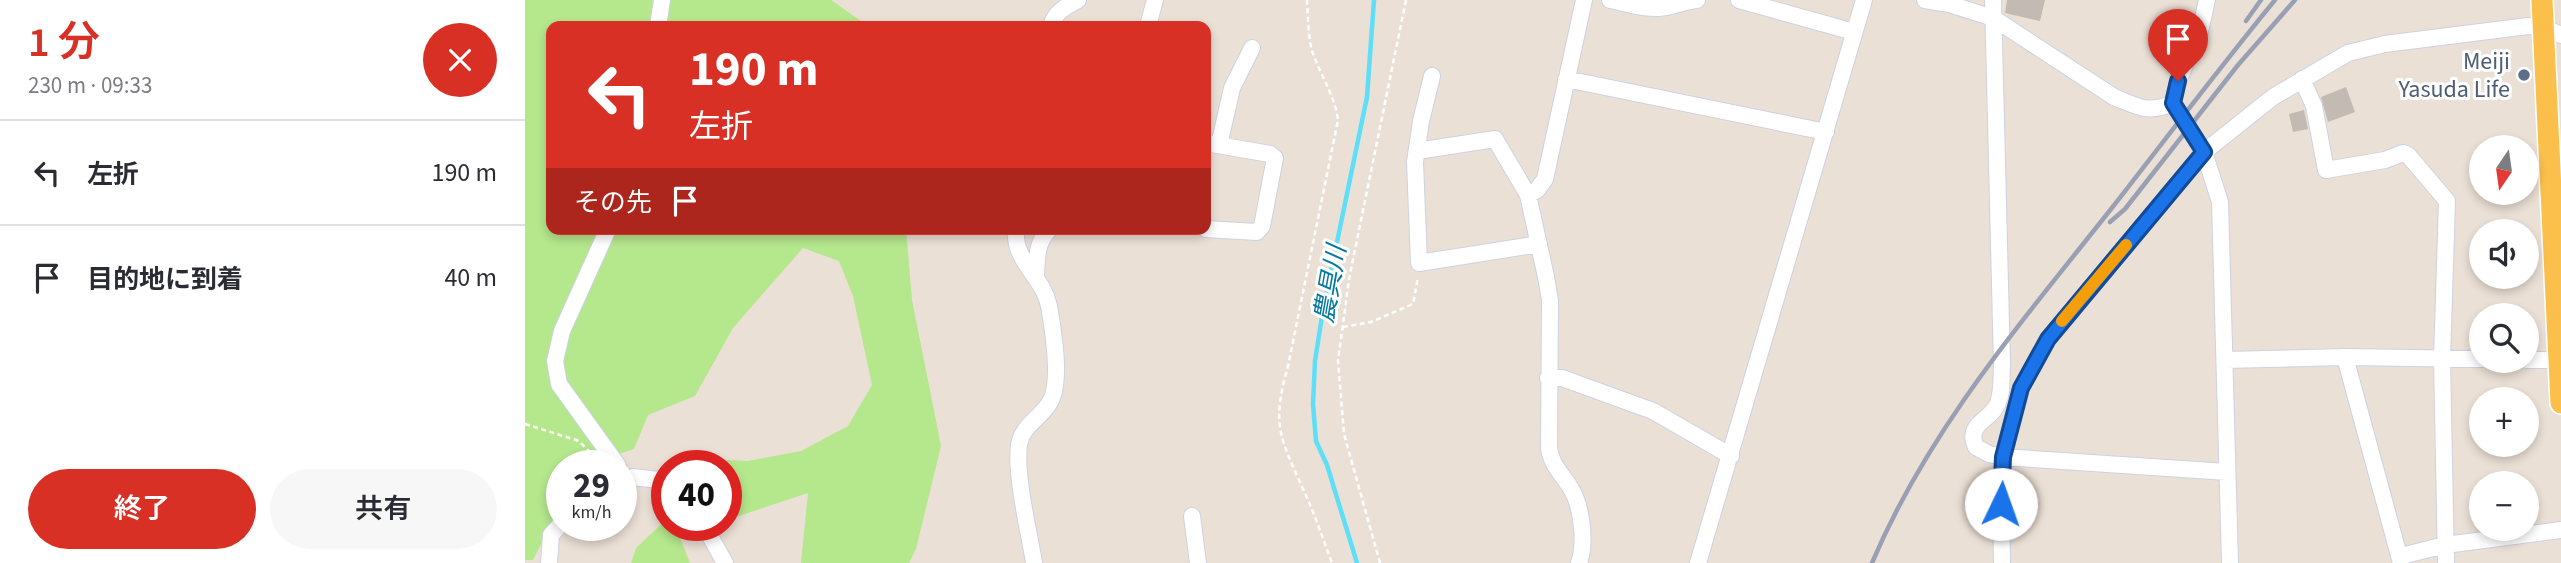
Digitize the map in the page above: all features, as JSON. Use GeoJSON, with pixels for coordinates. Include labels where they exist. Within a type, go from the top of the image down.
{"type":"FeatureCollection","features":[{"type":"Feature","properties":{"kind":"main road"},"geometry":{"type":"LineString","coordinates":[[2542,0],[2552,31],[2561,403]]}},
{"type":"Feature","properties":{"kind":"street"},"geometry":{"type":"LineString","coordinates":[[659,21],[662,0]]}},
{"type":"Feature","properties":{"kind":"street"},"geometry":{"type":"LineString","coordinates":[[1053,21],[1061,9],[1078,0]]}},
{"type":"Feature","properties":{"kind":"street"},"geometry":{"type":"LineString","coordinates":[[1149,21],[1155,0]]}},
{"type":"Feature","properties":{"kind":"street"},"geometry":{"type":"LineString","coordinates":[[1528,195],[1537,190],[1545,179],[1584,0]]}},
{"type":"Feature","properties":{"kind":"street"},"geometry":{"type":"LineString","coordinates":[[1610,0],[1647,8],[1662,8],[1679,1],[1697,0]]}},
{"type":"Feature","properties":{"kind":"street"},"geometry":{"type":"LineString","coordinates":[[1739,0],[1854,32]]}},
{"type":"Feature","properties":{"kind":"street"},"geometry":{"type":"LineString","coordinates":[[1697,563],[1731,456],[1864,0]]}},
{"type":"Feature","properties":{"kind":"street"},"geometry":{"type":"LineString","coordinates":[[1925,0],[1949,4],[1993,18],[2114,97],[2146,110],[2158,110],[2173,103]]}},
{"type":"Feature","properties":{"kind":"street"},"geometry":{"type":"LineString","coordinates":[[1993,0],[2000,397],[1996,409],[1978,424],[1973,432],[1976,447],[2003,457],[2227,472]]}},
{"type":"Feature","properties":{"kind":"street"},"geometry":{"type":"LineString","coordinates":[[2207,0],[2200,31],[2178,81],[2173,103],[2204,152],[2220,202],[2230,563]]}},
{"type":"Feature","properties":{"kind":"street"},"geometry":{"type":"LineString","coordinates":[[2002,563],[2003,457],[2021,388],[2048,339],[2204,152],[2246,116],[2302,79],[2349,53],[2366,47],[2528,26],[2552,31]]}},
{"type":"Feature","properties":{"kind":"street"},"geometry":{"type":"LineString","coordinates":[[1211,229],[1257,232],[1262,226],[1275,158],[1270,154],[1212,144],[1232,88],[1252,48]]}},
{"type":"Feature","properties":{"kind":"street"},"geometry":{"type":"LineString","coordinates":[[1432,76],[1417,151],[1419,263],[1539,244]]}},
{"type":"Feature","properties":{"kind":"street"},"geometry":{"type":"LineString","coordinates":[[1566,79],[1826,132]]}},
{"type":"Feature","properties":{"kind":"street"},"geometry":{"type":"LineString","coordinates":[[2302,79],[2314,106],[2326,170],[2385,160],[2403,153],[2408,155],[2447,201],[2442,359],[2446,563]]}},
{"type":"Feature","properties":{"kind":"street"},"geometry":{"type":"LineString","coordinates":[[1417,151],[1495,139],[1528,195],[1550,300],[1550,457],[1575,498],[1583,560]]}},
{"type":"Feature","properties":{"kind":"street"},"geometry":{"type":"LineString","coordinates":[[605,235],[562,331],[555,361],[559,384],[607,450]]}},
{"type":"Feature","properties":{"kind":"street"},"geometry":{"type":"LineString","coordinates":[[1016,235],[1016,250],[1036,276],[1049,304],[1055,371],[1055,389],[1051,402],[1029,425],[1019,446],[1034,563]]}},
{"type":"Feature","properties":{"kind":"street"},"geometry":{"type":"LineString","coordinates":[[1036,276],[1038,248],[1044,235]]}},
{"type":"Feature","properties":{"kind":"street"},"geometry":{"type":"LineString","coordinates":[[2225,360],[2345,357],[2469,359]]}},
{"type":"Feature","properties":{"kind":"street"},"geometry":{"type":"LineString","coordinates":[[2345,357],[2401,559],[2445,545],[2561,530]]}},
{"type":"Feature","properties":{"kind":"street"},"geometry":{"type":"LineString","coordinates":[[2539,360],[2560,360]]}},
{"type":"Feature","properties":{"kind":"street"},"geometry":{"type":"LineString","coordinates":[[1548,378],[1562,378],[1653,411],[1731,456]]}},
{"type":"Feature","properties":{"kind":"street"},"geometry":{"type":"LineString","coordinates":[[1192,516],[1198,563]]}},
{"type":"Feature","properties":{"kind":"street"},"geometry":{"type":"LineString","coordinates":[[549,563],[551,541]]}},
{"type":"Feature","properties":{"kind":"street"},"geometry":{"type":"LineString","coordinates":[[713,541],[725,563]]}},
{"type":"Feature","properties":{"kind":"path"},"geometry":{"type":"LineString","coordinates":[[1307,0],[1311,47],[1325,86],[1336,106],[1338,120],[1289,366],[1279,399],[1279,426],[1291,465],[1304,490],[1332,563]]}},
{"type":"Feature","properties":{"kind":"path"},"geometry":{"type":"LineString","coordinates":[[1380,563],[1344,434],[1338,361],[1349,279],[1406,0]]}},
{"type":"Feature","properties":{"kind":"path"},"geometry":{"type":"LineString","coordinates":[[1342,327],[1371,322],[1413,304],[1419,263]]}},
{"type":"Feature","properties":{"kind":"path"},"geometry":{"type":"LineString","coordinates":[[525,424],[579,441],[586,450]]}},
{"type":"Feature","properties":{"kind":"green space"},"geometry":{"type":"Polygon","coordinates":[[[525,0],[831,0],[861,21],[546,21],[546,235],[907,235],[912,300],[941,446],[916,549],[909,563],[801,563],[808,493],[742,515],[742,461],[801,451],[848,426],[872,385],[853,296],[839,261],[803,248],[733,328],[695,396],[648,415],[634,449],[546,450],[546,534],[533,560],[525,560],[525,0]]]}},
{"type":"Feature","properties":{"kind":"green space"},"geometry":{"type":"Polygon","coordinates":[[[651,534],[651,541],[681,541],[690,563],[631,563],[636,548],[651,534]]]}},
{"type":"Feature","properties":{"kind":"building"},"geometry":{"type":"Polygon","coordinates":[[[2007,0],[2045,0],[2040,21],[2005,13],[2007,0]]]}},
{"type":"Feature","properties":{"kind":"building"},"geometry":{"type":"Polygon","coordinates":[[[2346,87],[2355,112],[2328,122],[2321,97],[2346,87]]]}},
{"type":"Feature","properties":{"kind":"building"},"geometry":{"type":"Polygon","coordinates":[[[2304,110],[2308,129],[2293,132],[2289,114],[2304,110]]]}},
{"type":"Feature","properties":{"kind":"waterway","name":"農具川"},"geometry":{"type":"LineString","coordinates":[[1357,563],[1327,465],[1316,441],[1313,404],[1315,361],[1323,310],[1367,97],[1374,0]]}},
{"type":"Feature","properties":{"kind":"railway"},"geometry":{"type":"LineString","coordinates":[[2246,21],[2261,0]]}},
{"type":"Feature","properties":{"kind":"railway"},"geometry":{"type":"LineString","coordinates":[[1872,563],[1921,466],[1981,376],[2275,0]]}},
{"type":"Feature","properties":{"kind":"railway"},"geometry":{"type":"LineString","coordinates":[[2110,222],[2125,209],[2238,65],[2295,0]]}},
{"type":"Feature","properties":{"kind":"slow traffic"},"geometry":{"type":"LineString","coordinates":[[2062,321],[2126,245]]}},
{"type":"Feature","properties":{"kind":"place","name":"Meiji Yasuda Life"},"geometry":{"type":"Point","coordinates":[2524,75]}},
{"type":"Feature","properties":{"kind":"route"},"geometry":{"type":"LineString","coordinates":[[2001,504],[2003,457],[2021,388],[2048,339],[2204,152],[2173,103],[2178,81]]}}]}
